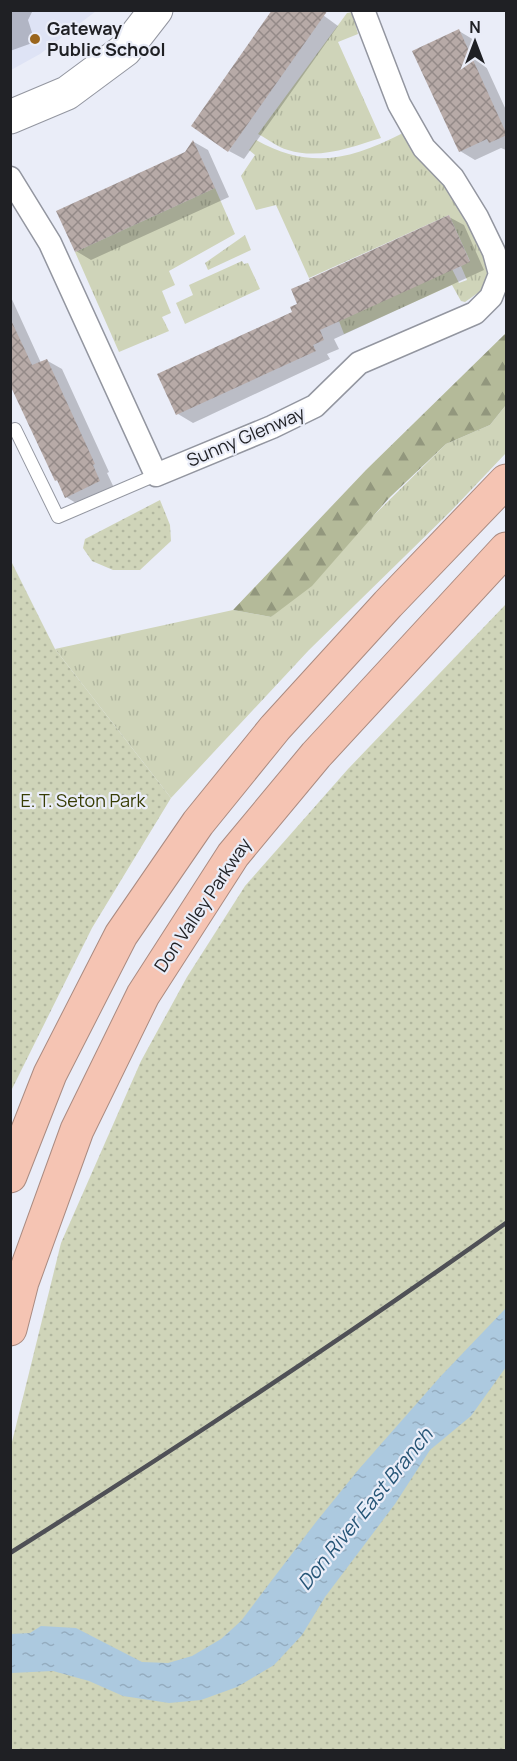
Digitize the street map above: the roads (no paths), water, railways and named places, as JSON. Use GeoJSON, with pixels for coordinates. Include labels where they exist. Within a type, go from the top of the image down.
{"type":"FeatureCollection","features":[{"type":"Feature","properties":{"kind":"highway"},"geometry":{"type":"LineString","coordinates":[[10,1176],[50,1074],[121,935],[198,823],[275,728],[388,604],[507,481]]}},
{"type":"Feature","properties":{"kind":"highway","name":"Don Valley Parkway"},"geometry":{"type":"LineString","coordinates":[[10,1329],[22,1282],[77,1130],[143,995],[233,855],[316,755],[507,549]]}},
{"type":"Feature","properties":{"kind":"street"},"geometry":{"type":"LineString","coordinates":[[10,117],[67,93],[125,50],[156,10]]}},
{"type":"Feature","properties":{"kind":"street","name":"Sunny Glenway"},"geometry":{"type":"LineString","coordinates":[[156,476],[272,427],[315,406],[359,363],[475,313],[491,297],[500,274],[494,252],[477,217],[453,178],[424,148],[399,104],[363,10]]}},
{"type":"Feature","properties":{"kind":"street"},"geometry":{"type":"LineString","coordinates":[[10,178],[50,243],[156,476]]}},
{"type":"Feature","properties":{"kind":"lane"},"geometry":{"type":"LineString","coordinates":[[15,429],[58,517],[156,476]]}},
{"type":"Feature","properties":{"kind":"water","name":"Don River East Branch"},"geometry":{"type":"Polygon","coordinates":[[[506,1308],[506,1367],[471,1416],[430,1450],[395,1504],[325,1597],[302,1635],[274,1665],[237,1687],[201,1700],[169,1703],[123,1696],[89,1681],[53,1671],[11,1673],[11,1634],[30,1633],[41,1626],[76,1628],[142,1662],[168,1663],[192,1656],[221,1639],[241,1621],[359,1469],[440,1377],[506,1308]]]}},
{"type":"Feature","properties":{"kind":"railway"},"geometry":{"type":"LineString","coordinates":[[10,1553],[261,1391],[506,1223]]}},
{"type":"Feature","properties":{"kind":"place","name":"Gateway Public School"},"geometry":{"type":"Point","coordinates":[35,39]}},
{"type":"Feature","properties":{"kind":"park label","name":"E. T. Seton Park"},"geometry":{"type":"Point","coordinates":[83,801]}}]}
